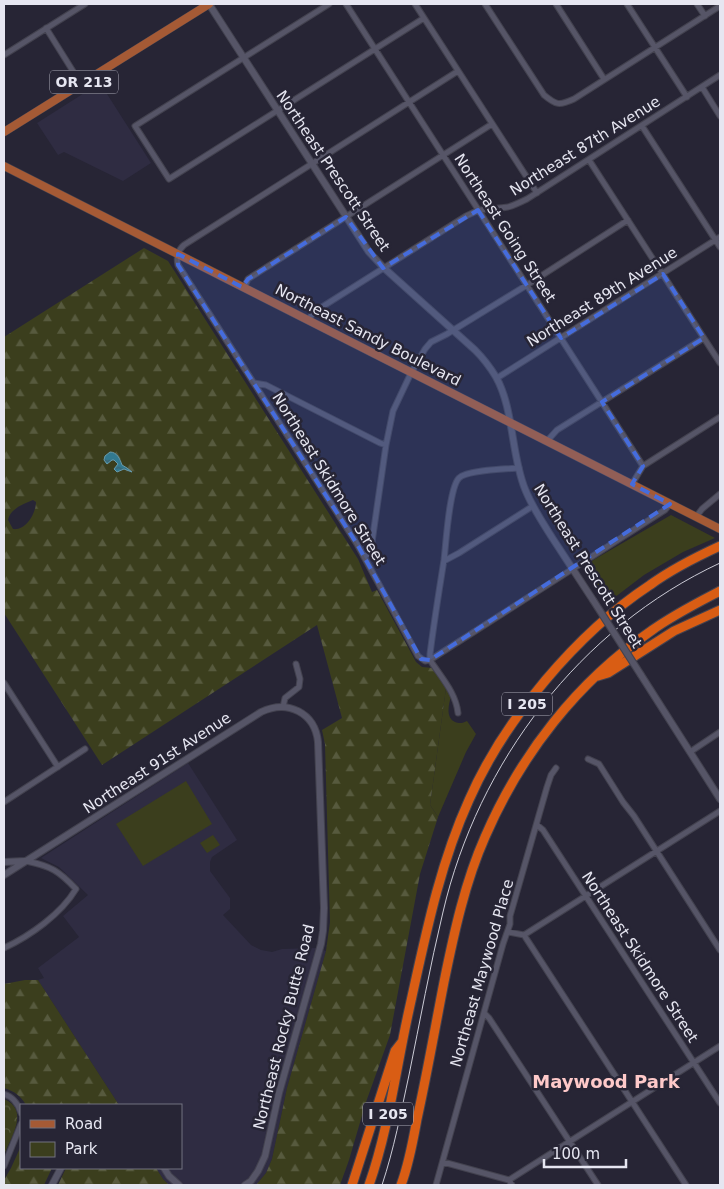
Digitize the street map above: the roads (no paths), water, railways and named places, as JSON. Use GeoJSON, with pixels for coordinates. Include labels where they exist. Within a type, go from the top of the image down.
{"type":"FeatureCollection","features":[{"type":"Feature","properties":{"kind":"highway","name":"I 205"},"geometry":{"type":"LineString","coordinates":[[369,1185],[385,1130],[428,927],[444,867],[469,799],[498,746],[546,680],[600,624],[650,584],[684,563],[720,546]]}},
{"type":"Feature","properties":{"kind":"highway","name":"I 205"},"geometry":{"type":"LineString","coordinates":[[402,1184],[460,910],[484,837],[515,777],[554,722],[580,691],[618,656],[652,630],[720,591]]}},
{"type":"Feature","properties":{"kind":"highway"},"geometry":{"type":"LineString","coordinates":[[595,677],[608,673],[674,631],[720,610]]}},
{"type":"Feature","properties":{"kind":"highway"},"geometry":{"type":"LineString","coordinates":[[352,1185],[394,1051],[403,1042]]}},
{"type":"Feature","properties":{"kind":"main road","name":"OR 213"},"geometry":{"type":"LineString","coordinates":[[4,132],[209,4]]}},
{"type":"Feature","properties":{"kind":"main road","name":"Northeast Sandy Boulevard"},"geometry":{"type":"LineString","coordinates":[[4,166],[719,528]]}},
{"type":"Feature","properties":{"kind":"street"},"geometry":{"type":"LineString","coordinates":[[4,55],[85,4]]}},
{"type":"Feature","properties":{"kind":"street","name":"Northeast Prescott Street"},"geometry":{"type":"LineString","coordinates":[[209,4],[369,252],[384,268],[481,356],[497,378],[505,399],[524,488],[533,506],[720,799]]}},
{"type":"Feature","properties":{"kind":"street"},"geometry":{"type":"LineString","coordinates":[[329,4],[135,126],[169,179],[424,18]]}},
{"type":"Feature","properties":{"kind":"street","name":"Northeast Going Street"},"geometry":{"type":"LineString","coordinates":[[346,4],[643,466]]}},
{"type":"Feature","properties":{"kind":"street"},"geometry":{"type":"LineString","coordinates":[[415,4],[537,193]]}},
{"type":"Feature","properties":{"kind":"street"},"geometry":{"type":"LineString","coordinates":[[485,4],[544,95],[553,103],[564,104],[720,6]]}},
{"type":"Feature","properties":{"kind":"street"},"geometry":{"type":"LineString","coordinates":[[556,4],[604,79]]}},
{"type":"Feature","properties":{"kind":"street"},"geometry":{"type":"LineString","coordinates":[[627,4],[687,97]]}},
{"type":"Feature","properties":{"kind":"street"},"geometry":{"type":"LineString","coordinates":[[697,4],[704,16]]}},
{"type":"Feature","properties":{"kind":"street"},"geometry":{"type":"LineString","coordinates":[[46,28],[81,84]]}},
{"type":"Feature","properties":{"kind":"street"},"geometry":{"type":"LineString","coordinates":[[178,254],[184,245],[458,71]]}},
{"type":"Feature","properties":{"kind":"street","name":"Northeast 87th Avenue"},"geometry":{"type":"LineString","coordinates":[[308,320],[314,312],[466,216],[478,210],[510,206],[537,193],[720,76]]}},
{"type":"Feature","properties":{"kind":"street"},"geometry":{"type":"LineString","coordinates":[[702,87],[720,116]]}},
{"type":"Feature","properties":{"kind":"street"},"geometry":{"type":"LineString","coordinates":[[244,288],[248,279],[492,124]]}},
{"type":"Feature","properties":{"kind":"street"},"geometry":{"type":"LineString","coordinates":[[642,126],[718,239],[720,248]]}},
{"type":"Feature","properties":{"kind":"street"},"geometry":{"type":"LineString","coordinates":[[589,160],[720,363]]}},
{"type":"Feature","properties":{"kind":"street"},"geometry":{"type":"LineString","coordinates":[[364,557],[371,549],[386,445],[394,405],[427,346],[628,220]]}},
{"type":"Feature","properties":{"kind":"street","name":"Northeast 89th Avenue"},"geometry":{"type":"LineString","coordinates":[[497,378],[718,239]]}},
{"type":"Feature","properties":{"kind":"street","name":"Northeast Skidmore Street"},"geometry":{"type":"LineString","coordinates":[[178,254],[178,265],[364,557],[418,656],[425,661],[430,660],[452,693],[458,713]]}},
{"type":"Feature","properties":{"kind":"street"},"geometry":{"type":"LineString","coordinates":[[547,441],[557,430],[704,338]]}},
{"type":"Feature","properties":{"kind":"street"},"geometry":{"type":"LineString","coordinates":[[254,383],[266,385],[386,445]]}},
{"type":"Feature","properties":{"kind":"street"},"geometry":{"type":"LineString","coordinates":[[632,484],[643,466],[720,417]]}},
{"type":"Feature","properties":{"kind":"street"},"geometry":{"type":"LineString","coordinates":[[430,660],[448,521],[455,484],[459,478],[469,473],[519,468]]}},
{"type":"Feature","properties":{"kind":"street"},"geometry":{"type":"LineString","coordinates":[[696,517],[702,509],[720,494]]}},
{"type":"Feature","properties":{"kind":"street"},"geometry":{"type":"LineString","coordinates":[[430,660],[573,570],[665,510],[670,504]]}},
{"type":"Feature","properties":{"kind":"street"},"geometry":{"type":"LineString","coordinates":[[444,561],[533,506]]}},
{"type":"Feature","properties":{"kind":"street"},"geometry":{"type":"LineString","coordinates":[[283,707],[285,698],[297,689],[300,684],[296,664]]}},
{"type":"Feature","properties":{"kind":"street"},"geometry":{"type":"LineString","coordinates":[[4,684],[58,766]]}},
{"type":"Feature","properties":{"kind":"street","name":"Northeast 91st Avenue"},"geometry":{"type":"LineString","coordinates":[[4,875],[257,714],[271,708],[283,707]]}},
{"type":"Feature","properties":{"kind":"street","name":"Northeast Rocky Butte Road"},"geometry":{"type":"LineString","coordinates":[[246,1185],[258,1171],[265,1156],[279,1093],[319,951],[324,924],[317,734],[312,723],[304,715],[296,710],[283,707]]}},
{"type":"Feature","properties":{"kind":"street"},"geometry":{"type":"LineString","coordinates":[[690,752],[720,732]]}},
{"type":"Feature","properties":{"kind":"street"},"geometry":{"type":"LineString","coordinates":[[4,802],[85,749]]}},
{"type":"Feature","properties":{"kind":"street"},"geometry":{"type":"LineString","coordinates":[[588,759],[599,764],[720,950]]}},
{"type":"Feature","properties":{"kind":"street","name":"Northeast Maywood Place"},"geometry":{"type":"LineString","coordinates":[[436,1185],[503,944],[508,932],[510,916],[551,774],[556,768]]}},
{"type":"Feature","properties":{"kind":"street"},"geometry":{"type":"LineString","coordinates":[[508,932],[524,935],[720,811]]}},
{"type":"Feature","properties":{"kind":"street","name":"Northeast Skidmore Street"},"geometry":{"type":"LineString","coordinates":[[537,825],[543,830],[720,1104]]}},
{"type":"Feature","properties":{"kind":"street"},"geometry":{"type":"LineString","coordinates":[[4,862],[26,861],[43,865],[60,873],[76,889],[65,905],[46,921],[23,938],[4,948]]}},
{"type":"Feature","properties":{"kind":"street"},"geometry":{"type":"LineString","coordinates":[[524,935],[686,1185]]}},
{"type":"Feature","properties":{"kind":"street"},"geometry":{"type":"LineString","coordinates":[[484,1012],[490,1018],[598,1185]]}},
{"type":"Feature","properties":{"kind":"street"},"geometry":{"type":"LineString","coordinates":[[443,1162],[510,1183],[570,1142],[720,1046]]}},
{"type":"Feature","properties":{"kind":"street"},"geometry":{"type":"LineString","coordinates":[[4,1094],[14,1099],[20,1111]]}},
{"type":"Feature","properties":{"kind":"street"},"geometry":{"type":"LineString","coordinates":[[4,1166],[20,1126]]}},
{"type":"Feature","properties":{"kind":"street"},"geometry":{"type":"LineString","coordinates":[[52,1185],[60,1169]]}},
{"type":"Feature","properties":{"kind":"street"},"geometry":{"type":"LineString","coordinates":[[165,1169],[179,1185]]}},
{"type":"Feature","properties":{"kind":"water"},"geometry":{"type":"Polygon","coordinates":[[[110,452],[116,455],[122,465],[132,472],[124,469],[117,472],[114,469],[118,464],[114,460],[107,464],[104,460],[105,456],[110,452]]]}},
{"type":"Feature","properties":{"kind":"tram line"},"geometry":{"type":"LineString","coordinates":[[382,1185],[400,1117],[443,912],[459,857],[481,803],[509,753],[542,706],[580,662],[623,624],[669,591],[720,563]]}},
{"type":"Feature","properties":{"kind":"district","name":"Maywood Park"},"geometry":{"type":"Point","coordinates":[606,1081]}}]}
